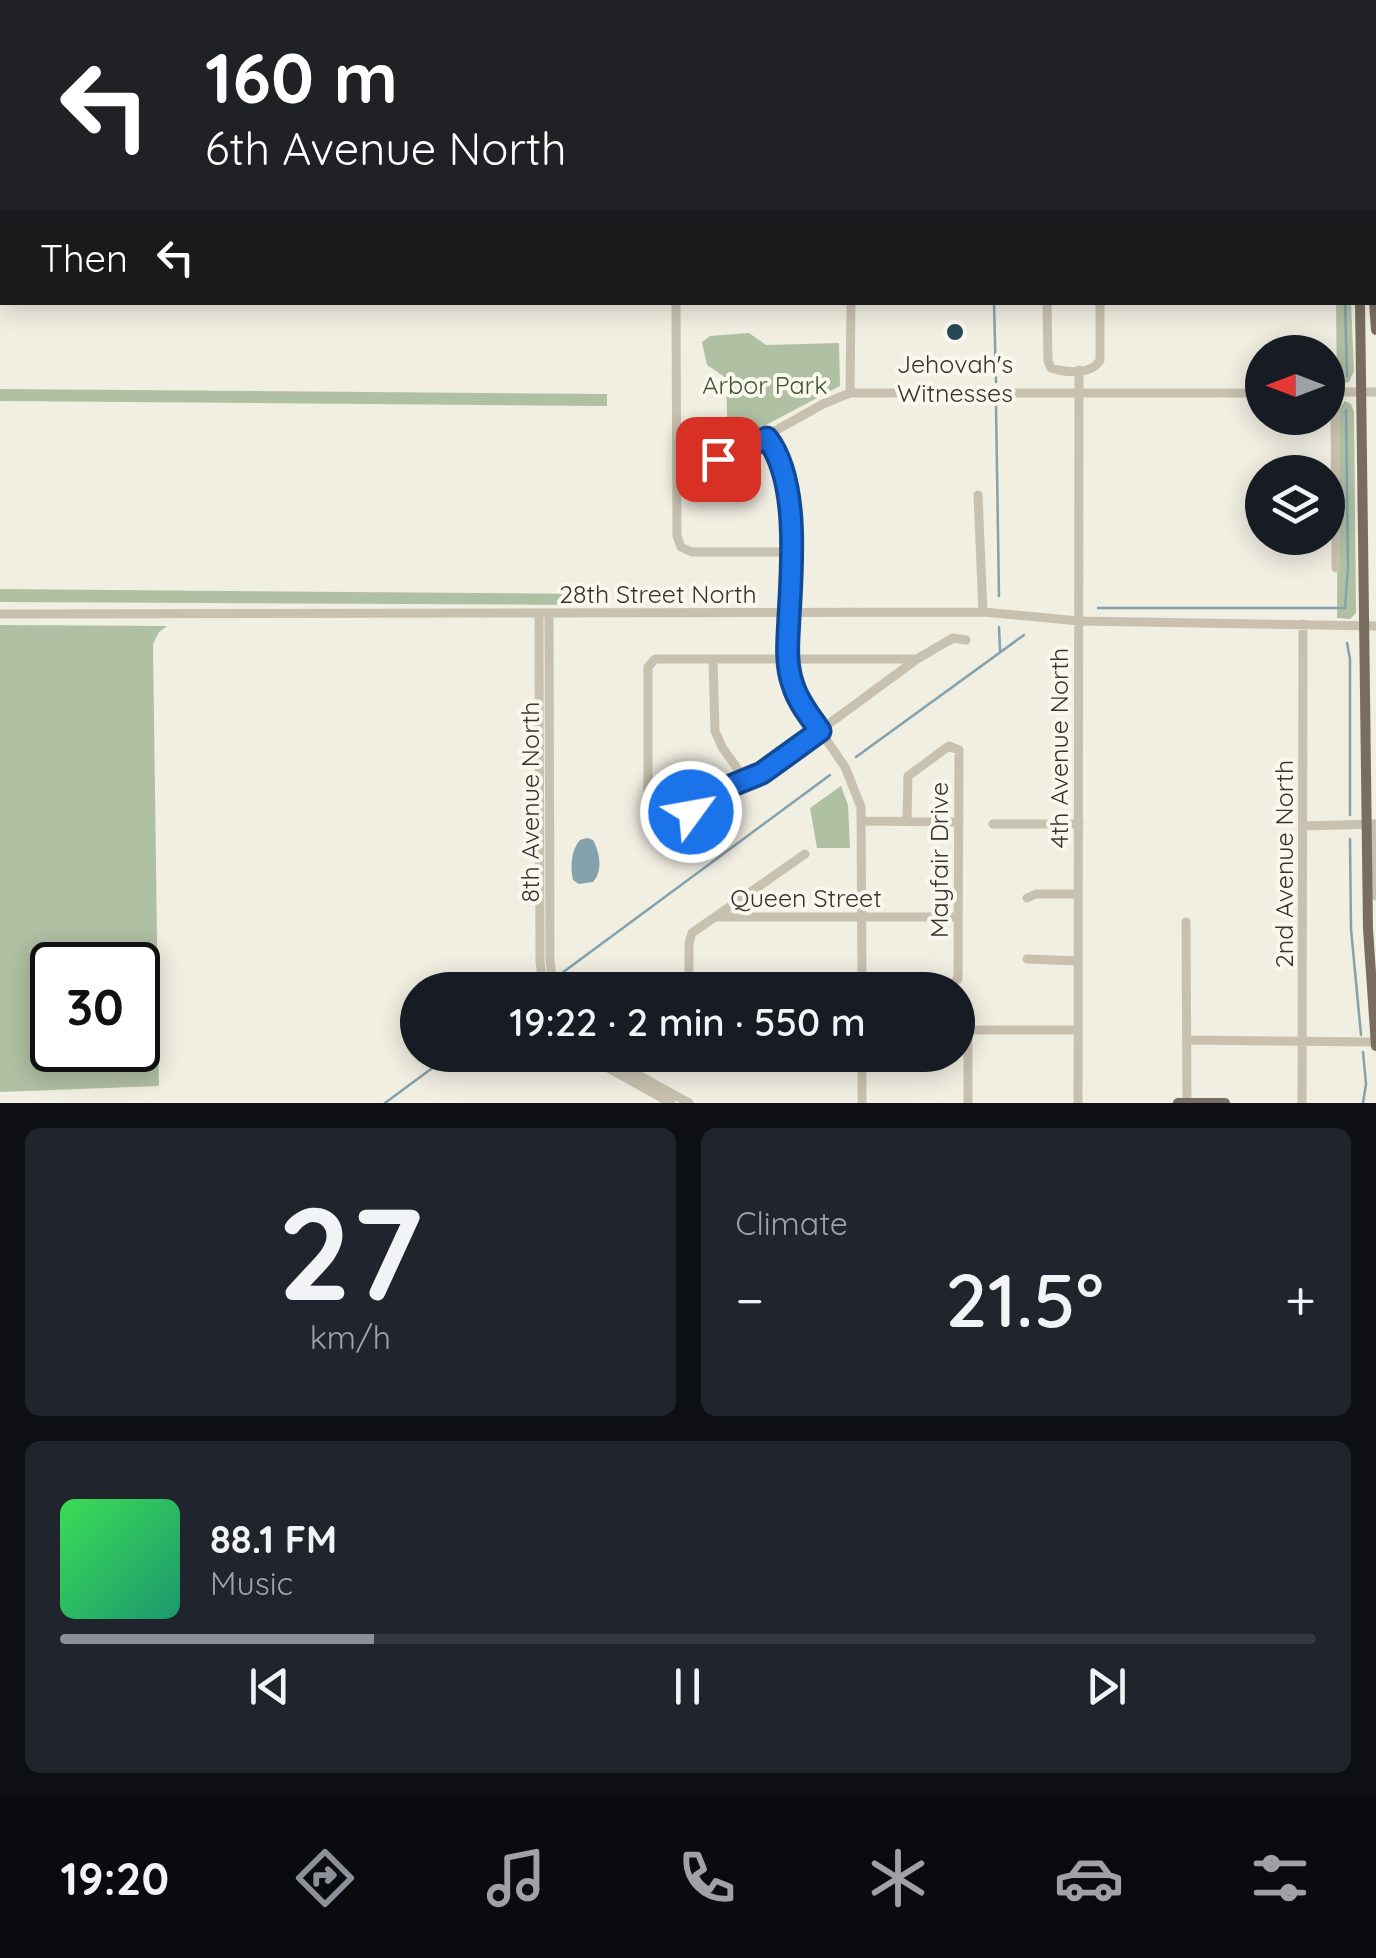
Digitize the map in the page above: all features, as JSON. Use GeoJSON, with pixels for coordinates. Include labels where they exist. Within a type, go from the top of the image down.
{"type":"FeatureCollection","features":[{"type":"Feature","properties":{"kind":"main road"},"geometry":{"type":"LineString","coordinates":[[1360,305],[1370,626],[1368,929],[1376,1044]]}},
{"type":"Feature","properties":{"kind":"main road"},"geometry":{"type":"LineString","coordinates":[[1374,305],[1376,330]]}},
{"type":"Feature","properties":{"kind":"main road"},"geometry":{"type":"LineString","coordinates":[[1178,1103],[1224,1103]]}},
{"type":"Feature","properties":{"kind":"street"},"geometry":{"type":"LineString","coordinates":[[676,305],[677,536],[681,548],[692,552],[789,552]]}},
{"type":"Feature","properties":{"kind":"street"},"geometry":{"type":"LineString","coordinates":[[850,393],[851,305]]}},
{"type":"Feature","properties":{"kind":"street"},"geometry":{"type":"LineString","coordinates":[[1047,305],[1051,368],[1078,370],[1090,370],[1100,360],[1100,305]]}},
{"type":"Feature","properties":{"kind":"street","name":"4th Avenue North"},"geometry":{"type":"LineString","coordinates":[[1078,370],[1078,1103]]}},
{"type":"Feature","properties":{"kind":"street"},"geometry":{"type":"LineString","coordinates":[[677,460],[728,457],[850,393],[1245,392]]}},
{"type":"Feature","properties":{"kind":"street"},"geometry":{"type":"LineString","coordinates":[[1345,392],[1376,392]]}},
{"type":"Feature","properties":{"kind":"street"},"geometry":{"type":"LineString","coordinates":[[1332,435],[1336,568]]}},
{"type":"Feature","properties":{"kind":"street"},"geometry":{"type":"LineString","coordinates":[[767,438],[778,453],[789,488],[787,659],[799,700],[856,789],[862,821],[862,972]]}},
{"type":"Feature","properties":{"kind":"street"},"geometry":{"type":"LineString","coordinates":[[978,495],[983,612]]}},
{"type":"Feature","properties":{"kind":"street","name":"28th Street North"},"geometry":{"type":"LineString","coordinates":[[0,614],[983,612],[1079,621],[1370,626]]}},
{"type":"Feature","properties":{"kind":"street","name":"8th Avenue North"},"geometry":{"type":"LineString","coordinates":[[542,972],[544,614]]}},
{"type":"Feature","properties":{"kind":"street","name":"8th Avenue North"},"geometry":{"type":"LineString","coordinates":[[544,614],[552,972]]}},
{"type":"Feature","properties":{"kind":"street","name":"2nd Avenue North"},"geometry":{"type":"LineString","coordinates":[[1302,1103],[1304,624]]}},
{"type":"Feature","properties":{"kind":"street"},"geometry":{"type":"LineString","coordinates":[[917,659],[655,659],[648,667],[650,832],[660,834],[723,789],[747,782],[917,659],[953,638],[966,640]]}},
{"type":"Feature","properties":{"kind":"street"},"geometry":{"type":"LineString","coordinates":[[714,659],[715,731],[747,782]]}},
{"type":"Feature","properties":{"kind":"street","name":"Mayfair Drive"},"geometry":{"type":"LineString","coordinates":[[907,821],[908,776],[950,746],[959,750],[958,972]]}},
{"type":"Feature","properties":{"kind":"street"},"geometry":{"type":"LineString","coordinates":[[862,821],[960,822]]}},
{"type":"Feature","properties":{"kind":"street"},"geometry":{"type":"LineString","coordinates":[[992,824],[1079,824]]}},
{"type":"Feature","properties":{"kind":"street"},"geometry":{"type":"LineString","coordinates":[[1303,826],[1371,825],[1376,896]]}},
{"type":"Feature","properties":{"kind":"street"},"geometry":{"type":"LineString","coordinates":[[689,972],[690,936],[805,854]]}},
{"type":"Feature","properties":{"kind":"street"},"geometry":{"type":"LineString","coordinates":[[1027,898],[1036,894],[1078,894]]}},
{"type":"Feature","properties":{"kind":"street","name":"Queen Street"},"geometry":{"type":"LineString","coordinates":[[715,917],[958,917]]}},
{"type":"Feature","properties":{"kind":"street"},"geometry":{"type":"LineString","coordinates":[[1186,922],[1187,1103]]}},
{"type":"Feature","properties":{"kind":"street"},"geometry":{"type":"LineString","coordinates":[[1027,959],[1078,961]]}},
{"type":"Feature","properties":{"kind":"street"},"geometry":{"type":"LineString","coordinates":[[975,1030],[1077,1030]]}},
{"type":"Feature","properties":{"kind":"street"},"geometry":{"type":"LineString","coordinates":[[1187,1040],[1376,1044]]}},
{"type":"Feature","properties":{"kind":"street"},"geometry":{"type":"LineString","coordinates":[[616,1072],[672,1103]]}},
{"type":"Feature","properties":{"kind":"street"},"geometry":{"type":"LineString","coordinates":[[633,1072],[689,1103]]}},
{"type":"Feature","properties":{"kind":"street"},"geometry":{"type":"LineString","coordinates":[[862,1072],[862,1103]]}},
{"type":"Feature","properties":{"kind":"street"},"geometry":{"type":"LineString","coordinates":[[966,1072],[968,1103]]}},
{"type":"Feature","properties":{"kind":"green space"},"geometry":{"type":"Polygon","coordinates":[[[1336,305],[1351,305],[1354,371],[1345,383],[1345,335],[1336,335],[1336,305]]]}},
{"type":"Feature","properties":{"kind":"green space","name":"Arbor Park"},"geometry":{"type":"Polygon","coordinates":[[[749,333],[766,345],[839,343],[840,386],[728,445],[726,378],[707,365],[702,342],[710,336],[749,333]]]}},
{"type":"Feature","properties":{"kind":"green space"},"geometry":{"type":"Polygon","coordinates":[[[0,389],[607,394],[607,406],[0,401],[0,389]]]}},
{"type":"Feature","properties":{"kind":"green space"},"geometry":{"type":"Polygon","coordinates":[[[1345,401],[1354,412],[1356,613],[1350,619],[1337,618],[1337,555],[1345,555],[1345,455],[1338,455],[1338,435],[1345,435],[1345,401]]]}},
{"type":"Feature","properties":{"kind":"green space"},"geometry":{"type":"Polygon","coordinates":[[[0,589],[595,594],[595,605],[0,602],[0,589]]]}},
{"type":"Feature","properties":{"kind":"green space"},"geometry":{"type":"Polygon","coordinates":[[[0,625],[167,626],[153,644],[157,942],[30,942],[30,1072],[159,1072],[159,1086],[0,1092],[0,625]]]}},
{"type":"Feature","properties":{"kind":"green space"},"geometry":{"type":"Polygon","coordinates":[[[841,786],[848,805],[850,848],[817,848],[810,808],[841,786]]]}},
{"type":"Feature","properties":{"kind":"water"},"geometry":{"type":"Polygon","coordinates":[[[587,838],[593,840],[599,867],[593,882],[579,884],[573,880],[572,859],[577,844],[587,838]]]}},
{"type":"Feature","properties":{"kind":"waterway"},"geometry":{"type":"LineString","coordinates":[[994,305],[996,382]]}},
{"type":"Feature","properties":{"kind":"waterway"},"geometry":{"type":"LineString","coordinates":[[1345,305],[1347,376]]}},
{"type":"Feature","properties":{"kind":"waterway"},"geometry":{"type":"LineString","coordinates":[[996,406],[999,596]]}},
{"type":"Feature","properties":{"kind":"waterway"},"geometry":{"type":"LineString","coordinates":[[1098,608],[1345,608],[1346,410]]}},
{"type":"Feature","properties":{"kind":"waterway"},"geometry":{"type":"LineString","coordinates":[[999,627],[1000,650]]}},
{"type":"Feature","properties":{"kind":"waterway"},"geometry":{"type":"LineString","coordinates":[[856,757],[1024,635]]}},
{"type":"Feature","properties":{"kind":"waterway"},"geometry":{"type":"LineString","coordinates":[[1347,643],[1350,815]]}},
{"type":"Feature","properties":{"kind":"waterway"},"geometry":{"type":"LineString","coordinates":[[563,972],[830,775]]}},
{"type":"Feature","properties":{"kind":"waterway"},"geometry":{"type":"LineString","coordinates":[[1350,839],[1351,929],[1361,1035]]}},
{"type":"Feature","properties":{"kind":"waterway"},"geometry":{"type":"LineString","coordinates":[[1363,1052],[1363,1103]]}},
{"type":"Feature","properties":{"kind":"waterway"},"geometry":{"type":"LineString","coordinates":[[385,1103],[427,1072]]}},
{"type":"Feature","properties":{"kind":"place","name":"Jehovah's Witnesses"},"geometry":{"type":"Point","coordinates":[955,332]}},
{"type":"Feature","properties":{"kind":"route"},"geometry":{"type":"LineString","coordinates":[[691,812],[723,789],[762,773],[820,731],[799,700],[787,659],[790,512],[786,474],[767,438],[718,459]]}}]}
